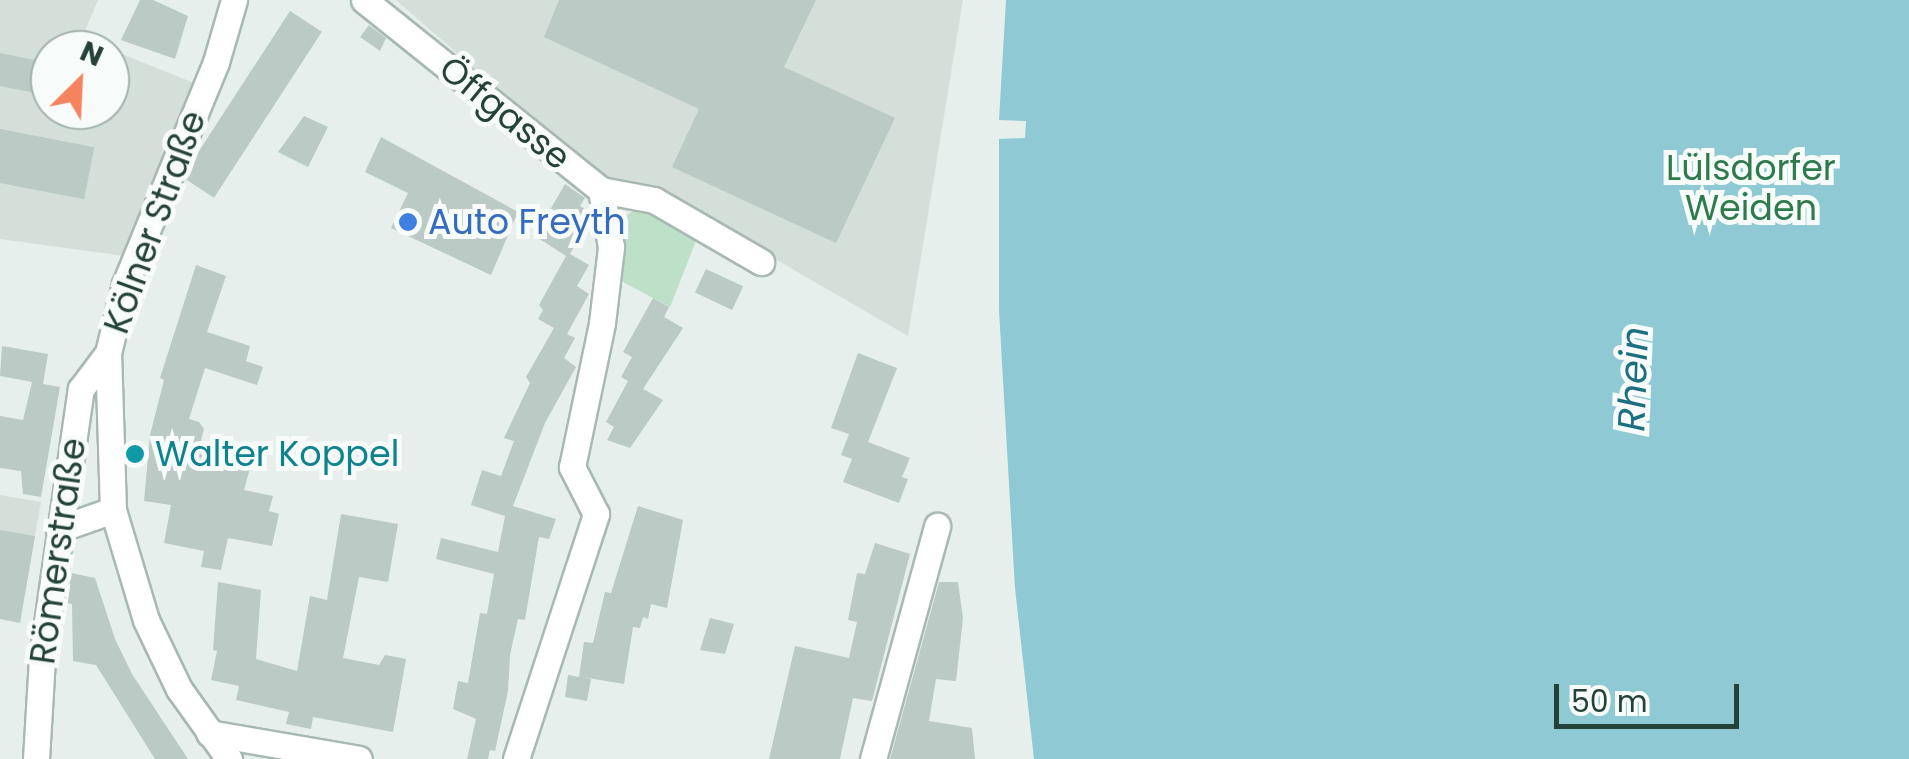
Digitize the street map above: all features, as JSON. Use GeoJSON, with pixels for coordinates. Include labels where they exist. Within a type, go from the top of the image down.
{"type":"FeatureCollection","features":[{"type":"Feature","properties":{"kind":"street","name":"Kölner Straße"},"geometry":{"type":"LineString","coordinates":[[229,759],[180,689],[146,620],[113,510],[108,353],[125,284],[216,62],[234,0]]}},
{"type":"Feature","properties":{"kind":"street","name":"Öffgasse"},"geometry":{"type":"LineString","coordinates":[[364,0],[601,190],[654,200],[761,262]]}},
{"type":"Feature","properties":{"kind":"street"},"geometry":{"type":"LineString","coordinates":[[516,759],[596,514],[572,467],[602,322],[610,246],[601,190]]}},
{"type":"Feature","properties":{"kind":"street","name":"Römerstraße"},"geometry":{"type":"LineString","coordinates":[[36,759],[42,658],[81,389],[108,353]]}},
{"type":"Feature","properties":{"kind":"street"},"geometry":{"type":"LineString","coordinates":[[59,528],[113,510]]}},
{"type":"Feature","properties":{"kind":"street"},"geometry":{"type":"LineString","coordinates":[[873,759],[937,526]]}},
{"type":"Feature","properties":{"kind":"street"},"geometry":{"type":"LineString","coordinates":[[209,733],[358,759]]}},
{"type":"Feature","properties":{"kind":"shaded area"},"geometry":{"type":"Polygon","coordinates":[[[0,0],[98,0],[85,30],[30,30],[30,130],[130,130],[130,57],[204,87],[132,257],[0,239],[0,0]]]}},
{"type":"Feature","properties":{"kind":"shaded area"},"geometry":{"type":"Polygon","coordinates":[[[396,0],[963,0],[908,336],[668,197],[596,175],[396,0]]]}},
{"type":"Feature","properties":{"kind":"shaded area"},"geometry":{"type":"Polygon","coordinates":[[[0,495],[41,502],[25,593],[0,589],[0,495]]]}},
{"type":"Feature","properties":{"kind":"green space"},"geometry":{"type":"Polygon","coordinates":[[[638,207],[696,241],[670,307],[623,282],[623,218],[638,207]]]}},
{"type":"Feature","properties":{"kind":"water","name":"Rhein"},"geometry":{"type":"Polygon","coordinates":[[[1006,0],[1909,0],[1909,759],[1034,759],[1015,588],[999,310],[999,139],[1025,138],[1026,121],[999,120],[1006,0]]]}},
{"type":"Feature","properties":{"kind":"building"},"geometry":{"type":"Polygon","coordinates":[[[140,0],[153,0],[188,16],[175,59],[130,43],[130,30],[126,30],[140,0]]]}},
{"type":"Feature","properties":{"kind":"building"},"geometry":{"type":"Polygon","coordinates":[[[559,0],[816,0],[784,67],[895,118],[836,243],[672,167],[699,109],[544,37],[559,0]]]}},
{"type":"Feature","properties":{"kind":"building"},"geometry":{"type":"Polygon","coordinates":[[[290,11],[322,32],[214,198],[182,177],[290,11]]]}},
{"type":"Feature","properties":{"kind":"building"},"geometry":{"type":"Polygon","coordinates":[[[369,25],[386,38],[380,51],[360,37],[369,25]]]}},
{"type":"Feature","properties":{"kind":"building"},"geometry":{"type":"Polygon","coordinates":[[[0,53],[30,59],[30,92],[0,86],[0,53]]]}},
{"type":"Feature","properties":{"kind":"building"},"geometry":{"type":"Polygon","coordinates":[[[304,116],[328,127],[308,167],[278,152],[304,116]]]}},
{"type":"Feature","properties":{"kind":"building"},"geometry":{"type":"Polygon","coordinates":[[[0,129],[94,147],[84,199],[0,183],[0,129]]]}},
{"type":"Feature","properties":{"kind":"building"},"geometry":{"type":"Polygon","coordinates":[[[381,137],[518,212],[491,275],[391,228],[408,193],[365,172],[381,137]]]}},
{"type":"Feature","properties":{"kind":"building"},"geometry":{"type":"Polygon","coordinates":[[[565,184],[585,198],[580,206],[588,211],[590,220],[570,254],[589,265],[577,286],[589,294],[567,334],[575,338],[564,358],[576,367],[545,423],[513,506],[556,519],[549,539],[539,537],[525,620],[518,619],[510,655],[508,691],[495,751],[490,750],[488,759],[467,759],[476,719],[453,709],[458,681],[468,683],[480,613],[487,614],[494,574],[436,559],[441,538],[498,552],[505,516],[471,505],[482,470],[501,476],[514,441],[504,438],[530,383],[526,377],[554,328],[538,319],[543,310],[539,305],[566,256],[535,236],[565,184]]]}},
{"type":"Feature","properties":{"kind":"building"},"geometry":{"type":"Polygon","coordinates":[[[196,265],[226,276],[207,332],[250,346],[246,361],[263,367],[257,385],[205,368],[189,419],[199,422],[204,429],[200,444],[253,457],[244,490],[273,496],[269,511],[279,514],[272,546],[228,538],[221,570],[201,567],[204,551],[164,543],[171,505],[144,501],[150,435],[164,380],[160,378],[196,265]]]}},
{"type":"Feature","properties":{"kind":"building"},"geometry":{"type":"Polygon","coordinates":[[[706,269],[743,286],[732,310],[695,293],[706,269]]]}},
{"type":"Feature","properties":{"kind":"building"},"geometry":{"type":"Polygon","coordinates":[[[653,298],[669,307],[664,317],[683,328],[643,389],[663,400],[630,448],[607,440],[614,427],[606,422],[628,381],[621,377],[632,357],[623,352],[653,298]]]}},
{"type":"Feature","properties":{"kind":"building"},"geometry":{"type":"Polygon","coordinates":[[[2,346],[48,354],[43,384],[60,387],[41,497],[23,494],[21,471],[0,468],[0,416],[23,420],[32,382],[0,376],[2,346]]]}},
{"type":"Feature","properties":{"kind":"building"},"geometry":{"type":"Polygon","coordinates":[[[858,353],[897,368],[868,442],[910,458],[902,477],[908,479],[899,503],[843,482],[852,459],[841,455],[849,434],[831,428],[858,353]]]}},
{"type":"Feature","properties":{"kind":"building"},"geometry":{"type":"Polygon","coordinates":[[[638,506],[683,520],[667,608],[651,604],[648,619],[643,617],[640,628],[633,627],[624,684],[582,677],[591,679],[587,701],[565,697],[568,675],[579,677],[584,642],[593,643],[605,592],[611,593],[638,506]]]}},
{"type":"Feature","properties":{"kind":"building"},"geometry":{"type":"Polygon","coordinates":[[[341,514],[398,524],[388,582],[359,577],[343,658],[379,665],[385,655],[406,659],[393,732],[313,717],[311,729],[286,724],[289,712],[236,700],[239,686],[211,680],[217,651],[213,650],[218,582],[261,590],[256,659],[297,671],[310,596],[327,600],[341,514]]]}},
{"type":"Feature","properties":{"kind":"building"},"geometry":{"type":"Polygon","coordinates":[[[0,530],[35,536],[20,623],[0,619],[0,530]]]}},
{"type":"Feature","properties":{"kind":"building"},"geometry":{"type":"Polygon","coordinates":[[[875,543],[910,554],[872,701],[853,698],[840,759],[769,759],[795,646],[849,658],[857,622],[848,620],[857,573],[865,574],[875,543]]]}},
{"type":"Feature","properties":{"kind":"building"},"geometry":{"type":"Polygon","coordinates":[[[71,573],[95,578],[115,639],[132,674],[188,759],[155,759],[96,665],[73,661],[72,604],[67,603],[71,573]]]}},
{"type":"Feature","properties":{"kind":"building"},"geometry":{"type":"Polygon","coordinates":[[[939,582],[958,582],[963,618],[956,681],[936,679],[929,721],[972,728],[975,759],[890,759],[939,582]]]}},
{"type":"Feature","properties":{"kind":"building"},"geometry":{"type":"Polygon","coordinates":[[[710,618],[734,624],[725,654],[700,650],[710,618]]]}},
{"type":"Feature","properties":{"kind":"place","name":"Auto Freyth"},"geometry":{"type":"Point","coordinates":[408,222]}},
{"type":"Feature","properties":{"kind":"place","name":"Walter Koppel"},"geometry":{"type":"Point","coordinates":[135,454]}},
{"type":"Feature","properties":{"kind":"park label","name":"Lülsdorfer Weiden"},"geometry":{"type":"Point","coordinates":[1751,188]}}]}
